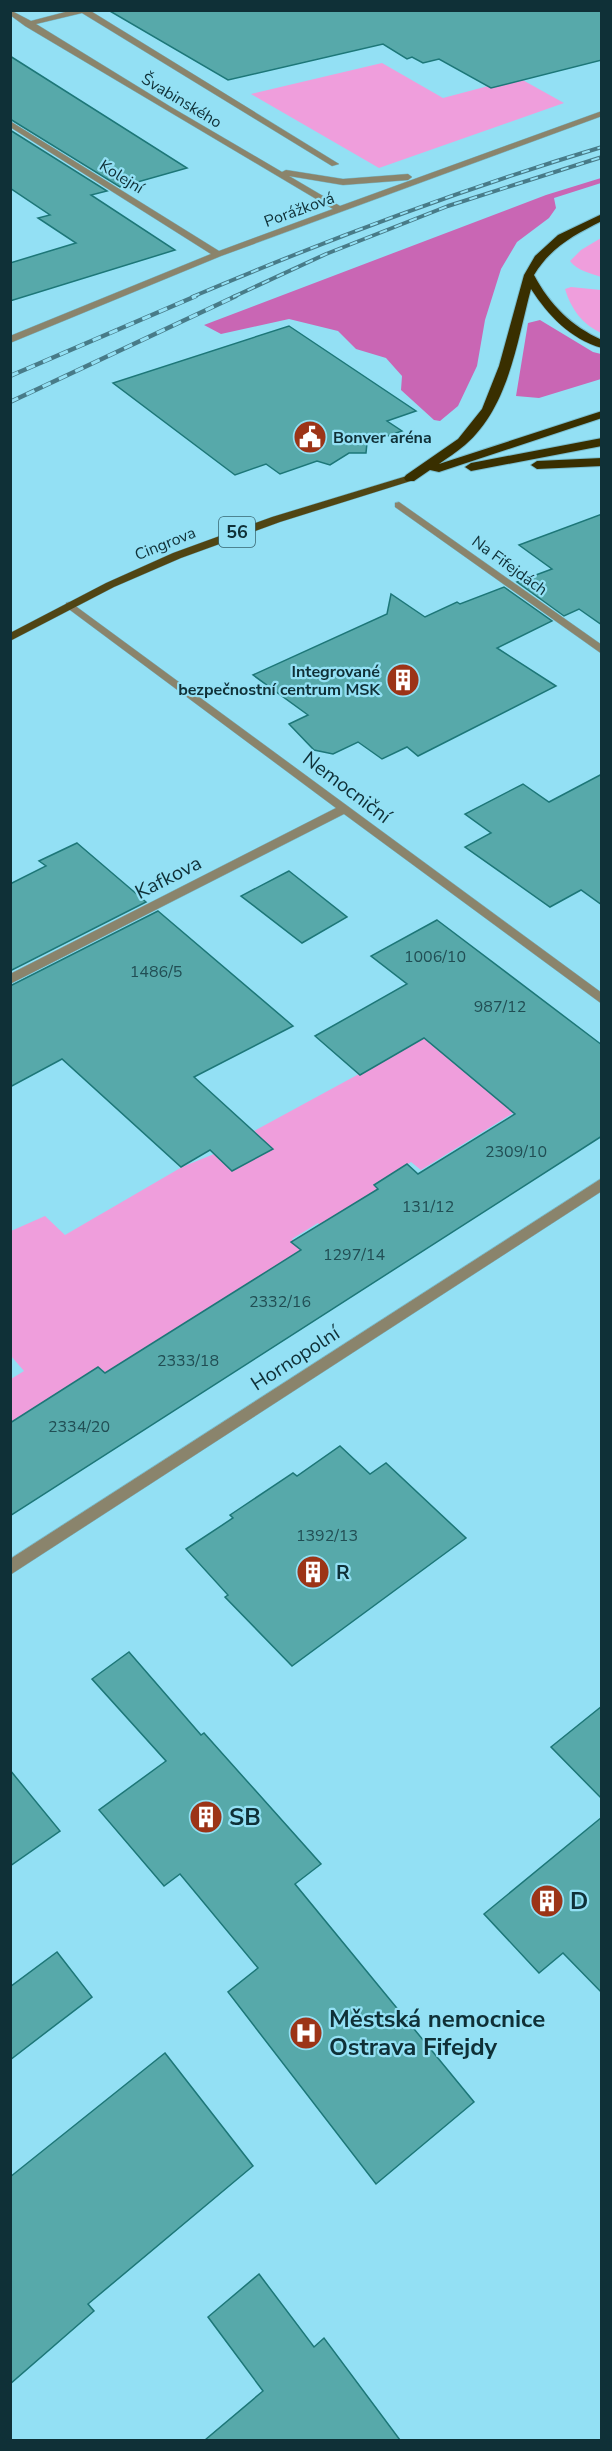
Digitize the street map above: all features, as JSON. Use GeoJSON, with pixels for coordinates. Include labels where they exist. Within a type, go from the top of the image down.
{"type":"FeatureCollection","features":[{"type":"Feature","properties":{"kind":"highway","name":"56"},"geometry":{"type":"LineString","coordinates":[[410,478],[462,442],[488,410],[505,366],[529,275],[539,258],[553,244],[602,217]]}},
{"type":"Feature","properties":{"kind":"highway"},"geometry":{"type":"LineString","coordinates":[[529,275],[542,299],[555,316],[572,330],[602,345]]}},
{"type":"Feature","properties":{"kind":"highway","name":"56"},"geometry":{"type":"LineString","coordinates":[[410,478],[602,414]]}},
{"type":"Feature","properties":{"kind":"highway","name":"56"},"geometry":{"type":"LineString","coordinates":[[410,478],[602,442]]}},
{"type":"Feature","properties":{"kind":"highway","name":"56"},"geometry":{"type":"LineString","coordinates":[[410,478],[553,464],[602,462]]}},
{"type":"Feature","properties":{"kind":"main road","name":"Cingrova"},"geometry":{"type":"LineString","coordinates":[[10,638],[70,605],[142,570],[215,540],[286,514],[410,478]]}},
{"type":"Feature","properties":{"kind":"street","name":"Švabinského"},"geometry":{"type":"LineString","coordinates":[[10,11],[28,24],[341,210]]}},
{"type":"Feature","properties":{"kind":"street"},"geometry":{"type":"LineString","coordinates":[[28,24],[83,11]]}},
{"type":"Feature","properties":{"kind":"street","name":"Švabinského"},"geometry":{"type":"LineString","coordinates":[[83,11],[334,164]]}},
{"type":"Feature","properties":{"kind":"street","name":"Porážková"},"geometry":{"type":"LineString","coordinates":[[10,340],[218,254],[602,113]]}},
{"type":"Feature","properties":{"kind":"street","name":"Kolejní"},"geometry":{"type":"LineString","coordinates":[[10,123],[218,254]]}},
{"type":"Feature","properties":{"kind":"street"},"geometry":{"type":"LineString","coordinates":[[270,169],[303,177],[343,182],[381,181],[438,172]]}},
{"type":"Feature","properties":{"kind":"street","name":"Na Fifejdách"},"geometry":{"type":"LineString","coordinates":[[399,505],[602,651]]}},
{"type":"Feature","properties":{"kind":"street","name":"Nemocniční"},"geometry":{"type":"LineString","coordinates":[[70,605],[602,1000]]}},
{"type":"Feature","properties":{"kind":"street","name":"Kafkova"},"geometry":{"type":"LineString","coordinates":[[10,980],[344,809]]}},
{"type":"Feature","properties":{"kind":"street","name":"Hornopolní"},"geometry":{"type":"LineString","coordinates":[[10,1568],[602,1183]]}},
{"type":"Feature","properties":{"kind":"shaded area"},"geometry":{"type":"Polygon","coordinates":[[[382,63],[443,98],[519,78],[564,103],[379,168],[251,94],[382,63]]]}},
{"type":"Feature","properties":{"kind":"shaded area"},"geometry":{"type":"Polygon","coordinates":[[[601,178],[601,183],[554,198],[556,208],[549,218],[517,242],[501,269],[485,320],[477,366],[458,406],[440,421],[434,420],[401,390],[402,376],[386,358],[356,349],[338,331],[289,319],[221,334],[204,325],[546,195],[601,178]]]}},
{"type":"Feature","properties":{"kind":"shaded area"},"geometry":{"type":"Polygon","coordinates":[[[601,238],[601,277],[580,269],[570,261],[581,250],[601,238]]]}},
{"type":"Feature","properties":{"kind":"shaded area"},"geometry":{"type":"Polygon","coordinates":[[[571,287],[601,290],[601,333],[588,325],[570,303],[565,289],[571,287]]]}},
{"type":"Feature","properties":{"kind":"shaded area"},"geometry":{"type":"Polygon","coordinates":[[[540,320],[593,352],[601,354],[601,379],[539,398],[516,396],[528,323],[540,320]]]}},
{"type":"Feature","properties":{"kind":"shaded area"},"geometry":{"type":"Polygon","coordinates":[[[427,1037],[552,1089],[421,1170],[411,1162],[376,1183],[387,1193],[326,1230],[318,1223],[292,1239],[303,1250],[105,1373],[102,1369],[11,1427],[11,1379],[24,1371],[11,1356],[11,1231],[45,1216],[65,1235],[182,1167],[214,1154],[233,1171],[272,1149],[254,1131],[427,1037]]]}},
{"type":"Feature","properties":{"kind":"building"},"geometry":{"type":"Polygon","coordinates":[[[108,10],[602,10],[602,60],[491,88],[439,59],[423,63],[412,57],[407,59],[383,44],[228,80],[108,10]]]}},
{"type":"Feature","properties":{"kind":"building"},"geometry":{"type":"Polygon","coordinates":[[[10,56],[187,168],[120,187],[10,119],[10,56]]]}},
{"type":"Feature","properties":{"kind":"building"},"geometry":{"type":"Polygon","coordinates":[[[10,130],[107,191],[91,195],[175,250],[10,301],[10,263],[76,243],[38,218],[50,215],[10,188],[10,130]]]}},
{"type":"Feature","properties":{"kind":"building"},"geometry":{"type":"Polygon","coordinates":[[[289,326],[416,411],[387,421],[402,431],[367,443],[366,453],[349,453],[330,465],[317,461],[280,474],[266,464],[235,475],[113,383],[289,326]]]}},
{"type":"Feature","properties":{"kind":"building"},"geometry":{"type":"Polygon","coordinates":[[[602,514],[602,625],[579,609],[564,616],[517,582],[552,569],[519,545],[602,514]]]}},
{"type":"Feature","properties":{"kind":"building","name":"Integrované bezpečnostní centrum MSK"},"geometry":{"type":"Polygon","coordinates":[[[504,587],[552,621],[497,648],[556,686],[418,756],[407,747],[382,759],[358,742],[333,754],[314,750],[289,724],[308,715],[253,675],[387,614],[391,594],[425,617],[457,602],[460,604],[504,587]]]}},
{"type":"Feature","properties":{"kind":"building"},"geometry":{"type":"Polygon","coordinates":[[[602,774],[602,905],[581,890],[550,907],[465,847],[491,833],[465,814],[523,784],[549,802],[602,774]]]}},
{"type":"Feature","properties":{"kind":"building"},"geometry":{"type":"Polygon","coordinates":[[[77,843],[146,902],[10,971],[10,884],[46,866],[39,861],[77,843]]]}},
{"type":"Feature","properties":{"kind":"building"},"geometry":{"type":"Polygon","coordinates":[[[289,871],[347,917],[302,943],[241,896],[289,871]]]}},
{"type":"Feature","properties":{"kind":"building"},"geometry":{"type":"Polygon","coordinates":[[[158,911],[293,1026],[194,1077],[273,1149],[232,1171],[210,1150],[181,1167],[62,1059],[10,1087],[10,986],[158,911]]]}},
{"type":"Feature","properties":{"kind":"building"},"geometry":{"type":"Polygon","coordinates":[[[437,920],[602,1045],[602,1136],[10,1516],[10,1423],[98,1367],[105,1373],[301,1250],[291,1242],[378,1189],[374,1185],[407,1164],[418,1174],[515,1114],[424,1038],[360,1075],[315,1036],[407,984],[371,956],[437,920]]]}},
{"type":"Feature","properties":{"kind":"building","name":"R"},"geometry":{"type":"Polygon","coordinates":[[[340,1446],[370,1474],[386,1463],[466,1538],[292,1666],[225,1597],[228,1595],[186,1549],[233,1518],[230,1515],[293,1473],[297,1476],[340,1446]]]}},
{"type":"Feature","properties":{"kind":"building"},"geometry":{"type":"Polygon","coordinates":[[[129,1652],[201,1735],[204,1733],[321,1864],[295,1884],[474,2102],[376,2184],[228,1992],[258,1968],[180,1874],[164,1886],[99,1810],[166,1761],[92,1679],[129,1652]]]}},
{"type":"Feature","properties":{"kind":"building"},"geometry":{"type":"Polygon","coordinates":[[[602,1706],[602,1799],[551,1747],[602,1706]]]}},
{"type":"Feature","properties":{"kind":"building"},"geometry":{"type":"Polygon","coordinates":[[[10,1770],[60,1831],[10,1866],[10,1770]]]}},
{"type":"Feature","properties":{"kind":"building","name":"D"},"geometry":{"type":"Polygon","coordinates":[[[602,1817],[602,1993],[563,1953],[539,1973],[484,1914],[602,1817]]]}},
{"type":"Feature","properties":{"kind":"building"},"geometry":{"type":"Polygon","coordinates":[[[57,1952],[92,1997],[10,2060],[10,1987],[57,1952]]]}},
{"type":"Feature","properties":{"kind":"building"},"geometry":{"type":"Polygon","coordinates":[[[165,2053],[253,2166],[88,2304],[94,2311],[10,2384],[10,2177],[165,2053]]]}},
{"type":"Feature","properties":{"kind":"building"},"geometry":{"type":"Polygon","coordinates":[[[259,2274],[314,2347],[324,2338],[400,2440],[205,2440],[263,2391],[208,2317],[259,2274]]]}},
{"type":"Feature","properties":{"kind":"railway"},"geometry":{"type":"LineString","coordinates":[[192,297],[395,216],[602,147]]}},
{"type":"Feature","properties":{"kind":"railway"},"geometry":{"type":"LineString","coordinates":[[233,297],[326,254],[448,206],[602,157]]}},
{"type":"Feature","properties":{"kind":"railway"},"geometry":{"type":"LineString","coordinates":[[10,376],[196,296]]}},
{"type":"Feature","properties":{"kind":"railway"},"geometry":{"type":"LineString","coordinates":[[10,402],[236,296]]}},
{"type":"Feature","properties":{"kind":"place","name":"Bonver aréna"},"geometry":{"type":"Point","coordinates":[310,437]}},
{"type":"Feature","properties":{"kind":"place","name":"Integrované bezpečnostní centrum MSK"},"geometry":{"type":"Point","coordinates":[403,680]}},
{"type":"Feature","properties":{"kind":"place","name":"R"},"geometry":{"type":"Point","coordinates":[313,1572]}},
{"type":"Feature","properties":{"kind":"place","name":"SB"},"geometry":{"type":"Point","coordinates":[206,1817]}},
{"type":"Feature","properties":{"kind":"place","name":"D"},"geometry":{"type":"Point","coordinates":[547,1901]}},
{"type":"Feature","properties":{"kind":"place","name":"Městská nemocnice Ostrava Fifejdy"},"geometry":{"type":"Point","coordinates":[306,2033]}}]}
